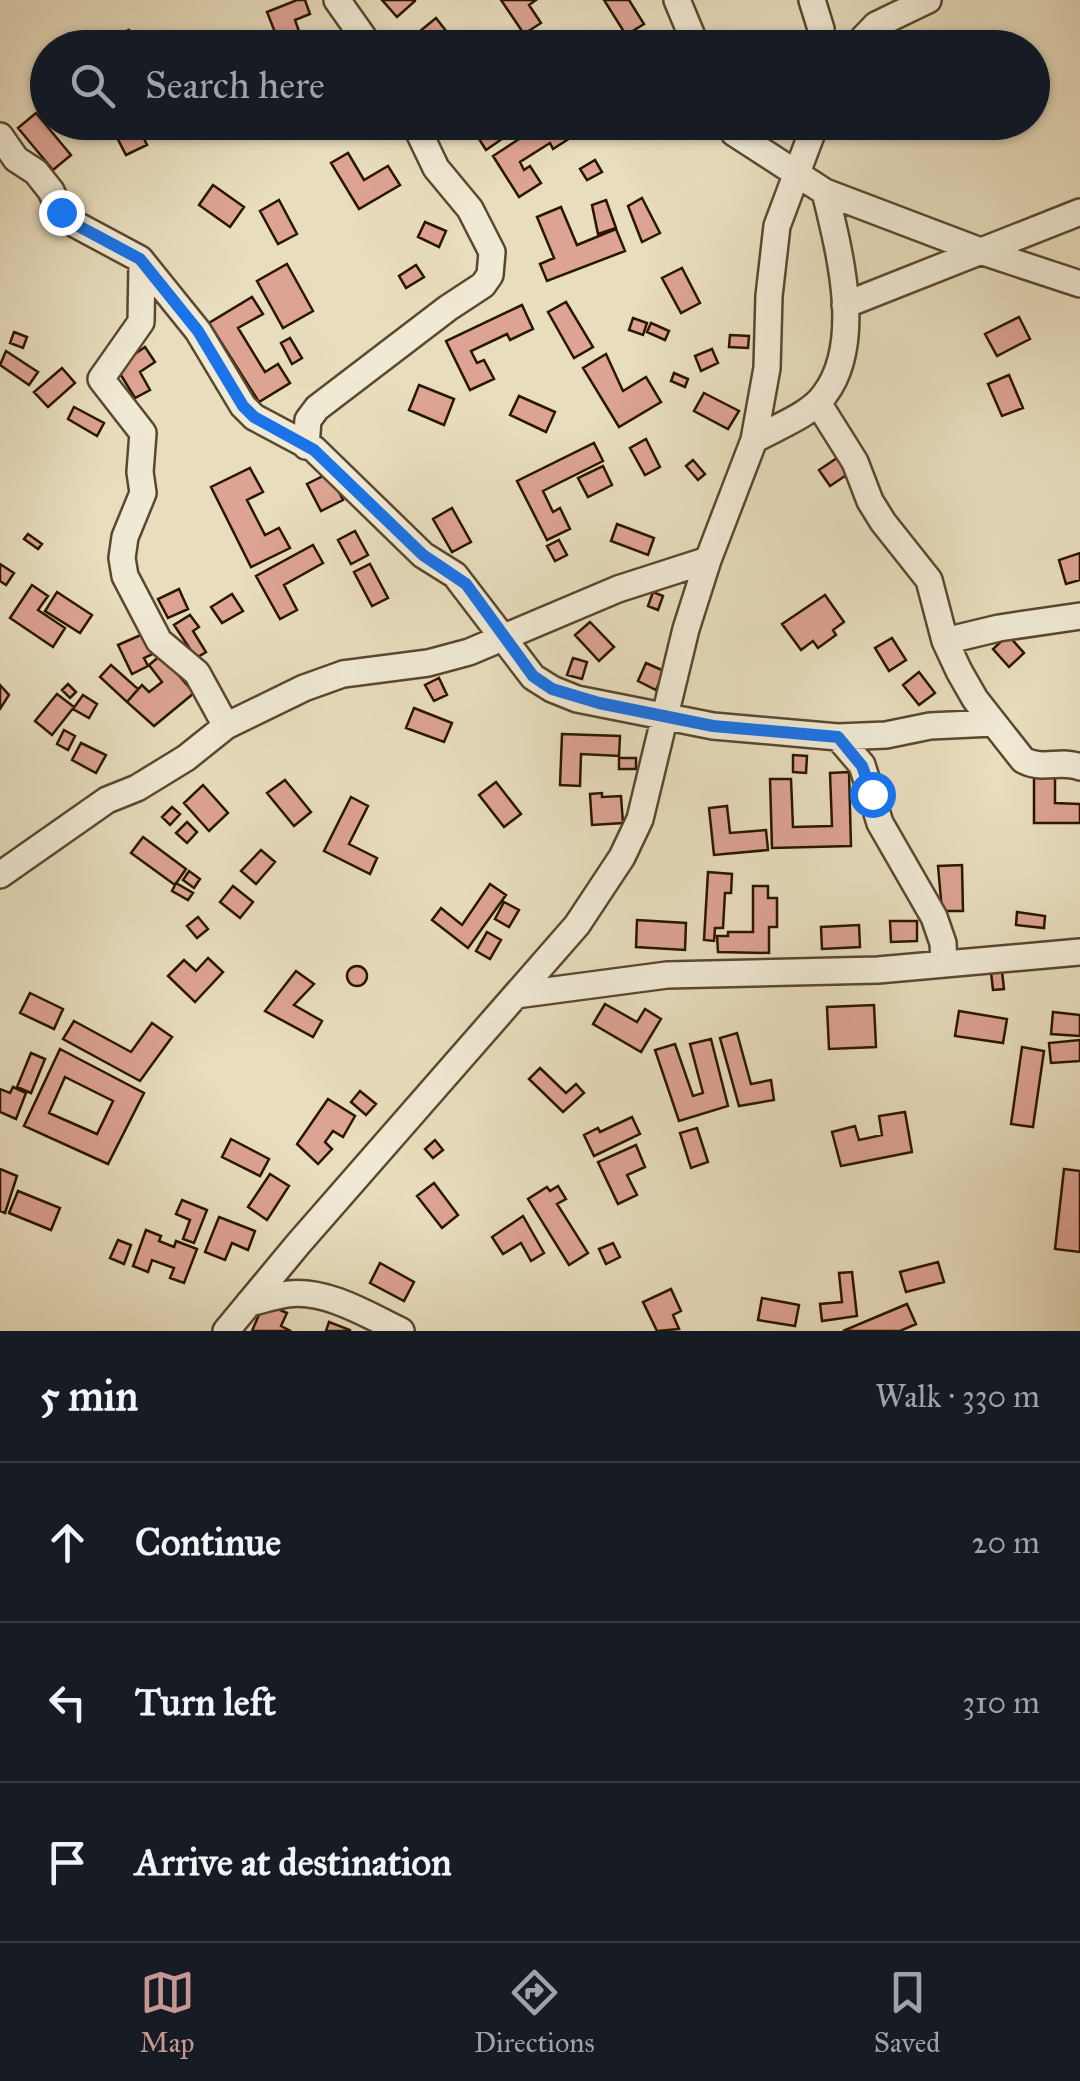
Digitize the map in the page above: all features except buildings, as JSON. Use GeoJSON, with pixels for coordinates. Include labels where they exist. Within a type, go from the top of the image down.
{"type":"FeatureCollection","features":[{"type":"Feature","properties":{"kind":"street"},"geometry":{"type":"LineString","coordinates":[[337,0],[358,30]]}},
{"type":"Feature","properties":{"kind":"street"},"geometry":{"type":"LineString","coordinates":[[677,0],[690,30]]}},
{"type":"Feature","properties":{"kind":"street"},"geometry":{"type":"LineString","coordinates":[[812,0],[821,30]]}},
{"type":"Feature","properties":{"kind":"street"},"geometry":{"type":"LineString","coordinates":[[872,30],[928,0]]}},
{"type":"Feature","properties":{"kind":"street"},"geometry":{"type":"LineString","coordinates":[[0,136],[16,160],[36,172],[71,222],[142,263],[198,331],[243,406],[254,417],[306,446],[358,490],[423,555],[466,584],[533,676],[552,689],[577,699],[713,726],[838,737],[886,736],[930,726],[993,724]]}},
{"type":"Feature","properties":{"kind":"street"},"geometry":{"type":"LineString","coordinates":[[306,446],[308,420],[317,408],[483,286],[490,274],[492,252],[470,209],[436,168],[423,140]]}},
{"type":"Feature","properties":{"kind":"street"},"geometry":{"type":"LineString","coordinates":[[744,140],[825,192],[1080,284]]}},
{"type":"Feature","properties":{"kind":"street"},"geometry":{"type":"LineString","coordinates":[[226,1331],[577,925],[622,857],[640,820],[686,629],[754,440],[768,368],[769,296],[777,226],[809,140]]}},
{"type":"Feature","properties":{"kind":"street"},"geometry":{"type":"LineString","coordinates":[[754,440],[818,403],[839,366],[845,342],[845,306],[840,254],[825,192]]}},
{"type":"Feature","properties":{"kind":"street"},"geometry":{"type":"LineString","coordinates":[[845,306],[1080,212]]}},
{"type":"Feature","properties":{"kind":"street"},"geometry":{"type":"LineString","coordinates":[[142,263],[141,322],[101,379],[143,432],[143,493],[125,536],[122,558],[134,597],[160,642],[197,673],[226,726]]}},
{"type":"Feature","properties":{"kind":"street"},"geometry":{"type":"LineString","coordinates":[[818,403],[855,462],[883,522],[929,580],[945,641],[966,685],[993,724],[1014,752],[1034,766],[1080,767]]}},
{"type":"Feature","properties":{"kind":"street"},"geometry":{"type":"LineString","coordinates":[[0,875],[106,800],[137,788],[186,758],[226,726],[304,688],[343,674],[428,663],[505,639],[618,589],[708,560]]}},
{"type":"Feature","properties":{"kind":"street"},"geometry":{"type":"LineString","coordinates":[[945,641],[1080,616]]}},
{"type":"Feature","properties":{"kind":"street"},"geometry":{"type":"LineString","coordinates":[[838,737],[862,766],[880,824],[934,917],[943,943],[944,964]]}},
{"type":"Feature","properties":{"kind":"street"},"geometry":{"type":"LineString","coordinates":[[516,995],[668,975],[878,970],[1080,952]]}},
{"type":"Feature","properties":{"kind":"street"},"geometry":{"type":"LineString","coordinates":[[249,1303],[291,1294],[310,1295],[342,1303],[401,1331]]}},
{"type":"Feature","properties":{"kind":"route"},"geometry":{"type":"LineString","coordinates":[[61,212],[71,222],[140,259],[198,331],[243,406],[271,428],[314,450],[423,555],[466,584],[533,676],[577,699],[713,726],[838,737],[862,766],[872,794]]}}]}
